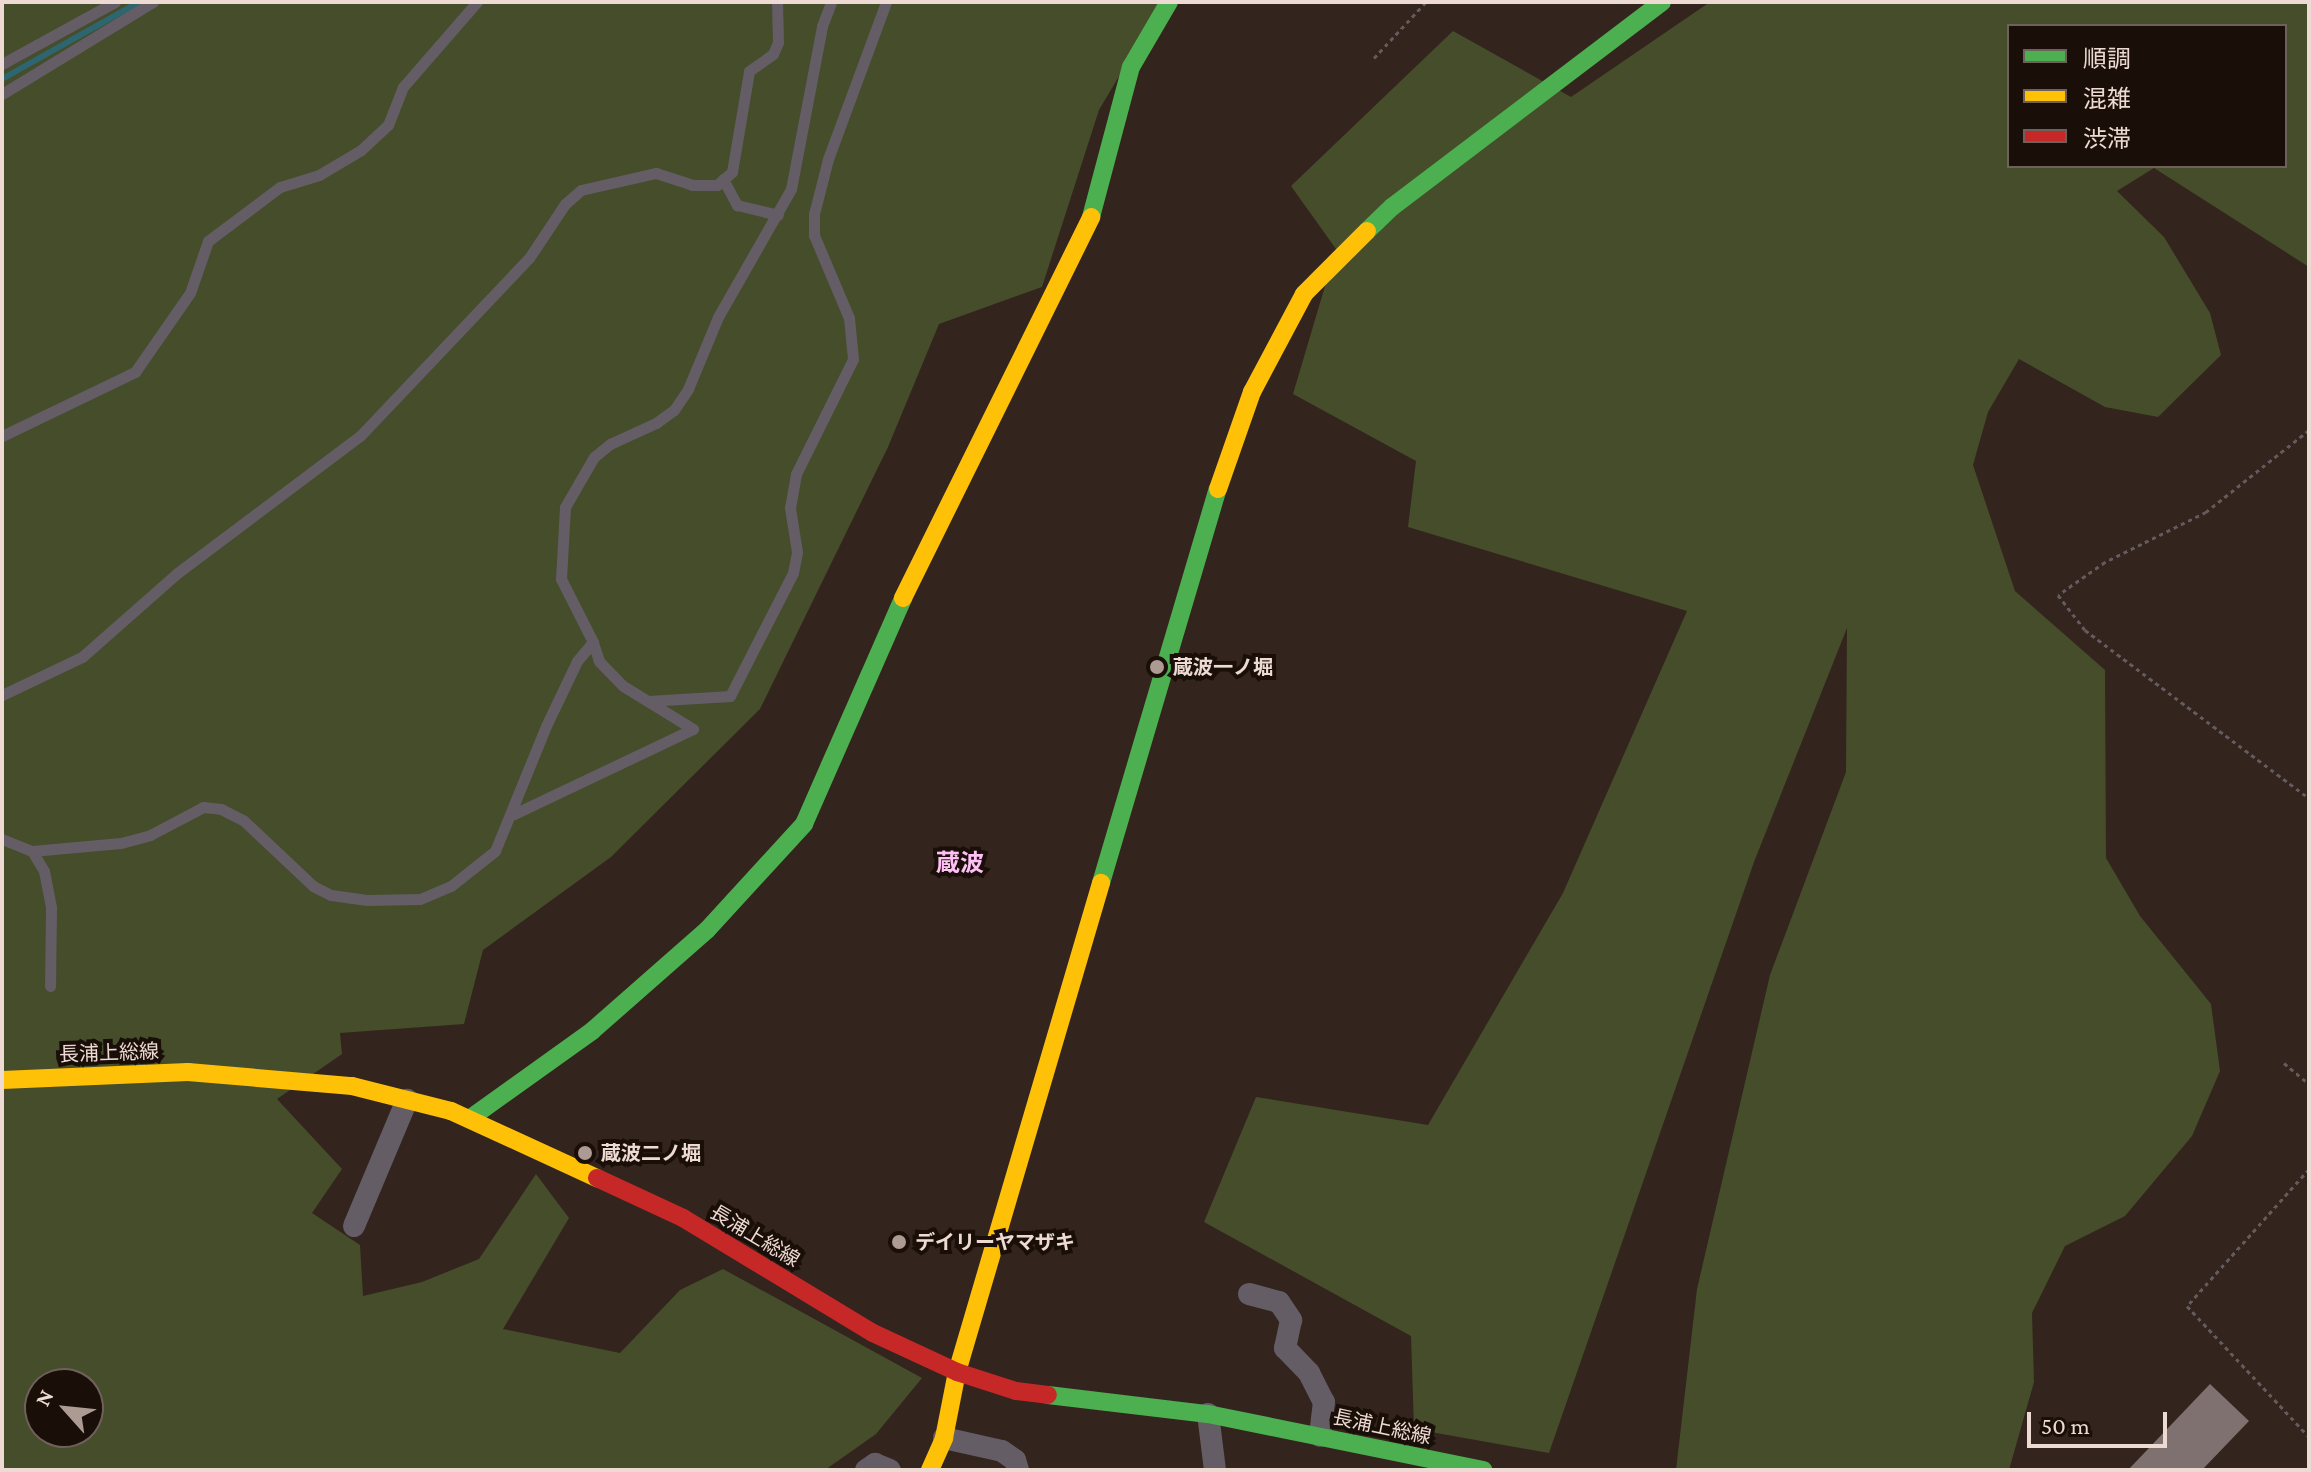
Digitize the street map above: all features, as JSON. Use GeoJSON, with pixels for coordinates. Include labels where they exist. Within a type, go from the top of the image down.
{"type":"FeatureCollection","features":[{"type":"Feature","properties":{"kind":"street"},"geometry":{"type":"LineString","coordinates":[[472,1117],[592,1031],[707,930],[804,824],[939,517],[1088,227],[1131,67],[1169,2]]}},
{"type":"Feature","properties":{"kind":"street"},"geometry":{"type":"LineString","coordinates":[[930,1470],[944,1438],[957,1372],[1224,468],[1252,392],[1304,294],[1392,207],[1662,2]]}},
{"type":"Feature","properties":{"kind":"street","name":"長浦上総線"},"geometry":{"type":"LineString","coordinates":[[2,1080],[188,1072],[352,1086],[472,1117],[683,1218],[873,1333],[957,1372],[1068,1401],[1208,1414],[1483,1470]]}},
{"type":"Feature","properties":{"kind":"street"},"geometry":{"type":"LineString","coordinates":[[354,1226],[407,1100]]}},
{"type":"Feature","properties":{"kind":"street"},"geometry":{"type":"LineString","coordinates":[[1249,1294],[1279,1302],[1291,1320],[1285,1348],[1309,1373],[1324,1402],[1320,1436]]}},
{"type":"Feature","properties":{"kind":"street"},"geometry":{"type":"LineString","coordinates":[[1208,1414],[1215,1470]]}},
{"type":"Feature","properties":{"kind":"street"},"geometry":{"type":"LineString","coordinates":[[944,1438],[1002,1451],[1015,1460],[1018,1470]]}},
{"type":"Feature","properties":{"kind":"street"},"geometry":{"type":"LineString","coordinates":[[866,1470],[875,1464],[890,1470]]}},
{"type":"Feature","properties":{"kind":"lane"},"geometry":{"type":"LineString","coordinates":[[2,64],[115,2]]}},
{"type":"Feature","properties":{"kind":"lane"},"geometry":{"type":"LineString","coordinates":[[2,94],[153,2]]}},
{"type":"Feature","properties":{"kind":"lane"},"geometry":{"type":"LineString","coordinates":[[2,436],[135,372],[190,293],[208,241],[280,187],[319,175],[361,150],[388,125],[403,87],[477,2]]}},
{"type":"Feature","properties":{"kind":"lane"},"geometry":{"type":"LineString","coordinates":[[2,695],[82,657],[176,574],[360,436],[529,258],[565,204],[581,190],[656,173],[692,185],[717,185],[732,172],[749,71],[773,54],[778,42],[777,2]]}},
{"type":"Feature","properties":{"kind":"lane"},"geometry":{"type":"LineString","coordinates":[[514,814],[693,729],[648,701],[599,661],[593,642],[561,579],[565,507],[594,457],[610,444],[674,410],[718,317],[778,215],[791,189],[819,39],[831,2]]}},
{"type":"Feature","properties":{"kind":"lane"},"geometry":{"type":"LineString","coordinates":[[648,701],[730,696],[793,573],[797,552],[790,508],[796,474],[853,359],[849,318],[814,235],[814,214],[828,159],[869,61],[886,2]]}},
{"type":"Feature","properties":{"kind":"lane"},"geometry":{"type":"LineString","coordinates":[[723,179],[737,205],[778,215]]}},
{"type":"Feature","properties":{"kind":"lane"},"geometry":{"type":"LineString","coordinates":[[2,839],[32,851],[121,843],[150,835],[203,807],[221,809],[243,820],[277,855],[331,895],[420,899],[477,869],[495,851],[514,814],[526,768],[577,661],[593,642]]}},
{"type":"Feature","properties":{"kind":"lane"},"geometry":{"type":"LineString","coordinates":[[32,851],[44,871],[51,908],[50,986]]}},
{"type":"Feature","properties":{"kind":"path"},"geometry":{"type":"LineString","coordinates":[[1374,58],[1426,2]]}},
{"type":"Feature","properties":{"kind":"path"},"geometry":{"type":"LineString","coordinates":[[2309,430],[2206,512],[2105,562],[2058,595],[2085,630],[2309,798]]}},
{"type":"Feature","properties":{"kind":"path"},"geometry":{"type":"LineString","coordinates":[[2284,1063],[2309,1084]]}},
{"type":"Feature","properties":{"kind":"path"},"geometry":{"type":"LineString","coordinates":[[2309,1169],[2187,1306],[2309,1437]]}},
{"type":"Feature","properties":{"kind":"green space"},"geometry":{"type":"Polygon","coordinates":[[[2,2],[1163,2],[1099,110],[1042,287],[939,324],[888,447],[760,709],[611,857],[483,950],[464,1024],[340,1033],[342,1054],[277,1099],[342,1169],[312,1213],[360,1245],[363,1296],[422,1282],[479,1259],[536,1174],[569,1218],[503,1329],[620,1353],[680,1290],[723,1269],[922,1378],[876,1434],[825,1470],[2,1470],[2,2]]]}},
{"type":"Feature","properties":{"kind":"green space"},"geometry":{"type":"Polygon","coordinates":[[[1710,2],[2309,2],[2309,267],[2154,168],[2117,191],[2164,237],[2210,313],[2221,355],[2158,417],[2105,407],[2019,359],[1988,412],[1973,465],[2015,591],[2105,670],[2106,858],[2140,916],[2211,1004],[2220,1071],[2192,1136],[2125,1216],[2065,1246],[2032,1313],[2034,1382],[2009,1470],[1676,1470],[1697,1289],[1770,975],[1846,772],[1847,628],[1754,862],[1549,1453],[1414,1429],[1411,1336],[1204,1222],[1256,1097],[1428,1125],[1563,893],[1687,611],[1408,527],[1416,461],[1293,394],[1336,249],[1291,186],[1453,31],[1571,97],[1710,2]]]}},
{"type":"Feature","properties":{"kind":"building"},"geometry":{"type":"Polygon","coordinates":[[[2210,1384],[2249,1421],[2202,1470],[2128,1470],[2210,1384]]]}},
{"type":"Feature","properties":{"kind":"waterway"},"geometry":{"type":"LineString","coordinates":[[2,79],[139,2]]}},
{"type":"Feature","properties":{"kind":"traffic: fast"},"geometry":{"type":"LineString","coordinates":[[1091,217],[1131,67],[1169,2]]}},
{"type":"Feature","properties":{"kind":"traffic: fast"},"geometry":{"type":"LineString","coordinates":[[1367,231],[1392,207],[1662,2]]}},
{"type":"Feature","properties":{"kind":"traffic: fast"},"geometry":{"type":"LineString","coordinates":[[1101,883],[1218,489]]}},
{"type":"Feature","properties":{"kind":"traffic: fast"},"geometry":{"type":"LineString","coordinates":[[472,1117],[592,1031],[707,930],[804,824],[903,598]]}},
{"type":"Feature","properties":{"kind":"traffic: fast"},"geometry":{"type":"LineString","coordinates":[[1048,1395],[1208,1414],[1483,1470]]}},
{"type":"Feature","properties":{"kind":"traffic: slow"},"geometry":{"type":"LineString","coordinates":[[903,598],[1091,217]]}},
{"type":"Feature","properties":{"kind":"traffic: slow"},"geometry":{"type":"LineString","coordinates":[[1218,489],[1252,392],[1304,294],[1367,231]]}},
{"type":"Feature","properties":{"kind":"traffic: slow"},"geometry":{"type":"LineString","coordinates":[[930,1470],[944,1438],[957,1372],[1101,883]]}},
{"type":"Feature","properties":{"kind":"traffic: slow"},"geometry":{"type":"LineString","coordinates":[[2,1080],[188,1072],[352,1086],[451,1111],[597,1178]]}},
{"type":"Feature","properties":{"kind":"traffic: jam"},"geometry":{"type":"LineString","coordinates":[[597,1178],[683,1218],[873,1333],[957,1372],[1016,1391],[1048,1395]]}},
{"type":"Feature","properties":{"kind":"place","name":"蔵波一ノ堀"},"geometry":{"type":"Point","coordinates":[1157,667]}},
{"type":"Feature","properties":{"kind":"place","name":"蔵波二ノ堀"},"geometry":{"type":"Point","coordinates":[585,1153]}},
{"type":"Feature","properties":{"kind":"place","name":"デイリーヤマザキ"},"geometry":{"type":"Point","coordinates":[899,1242]}},
{"type":"Feature","properties":{"kind":"district","name":"蔵波"},"geometry":{"type":"Point","coordinates":[960,863]}}]}
